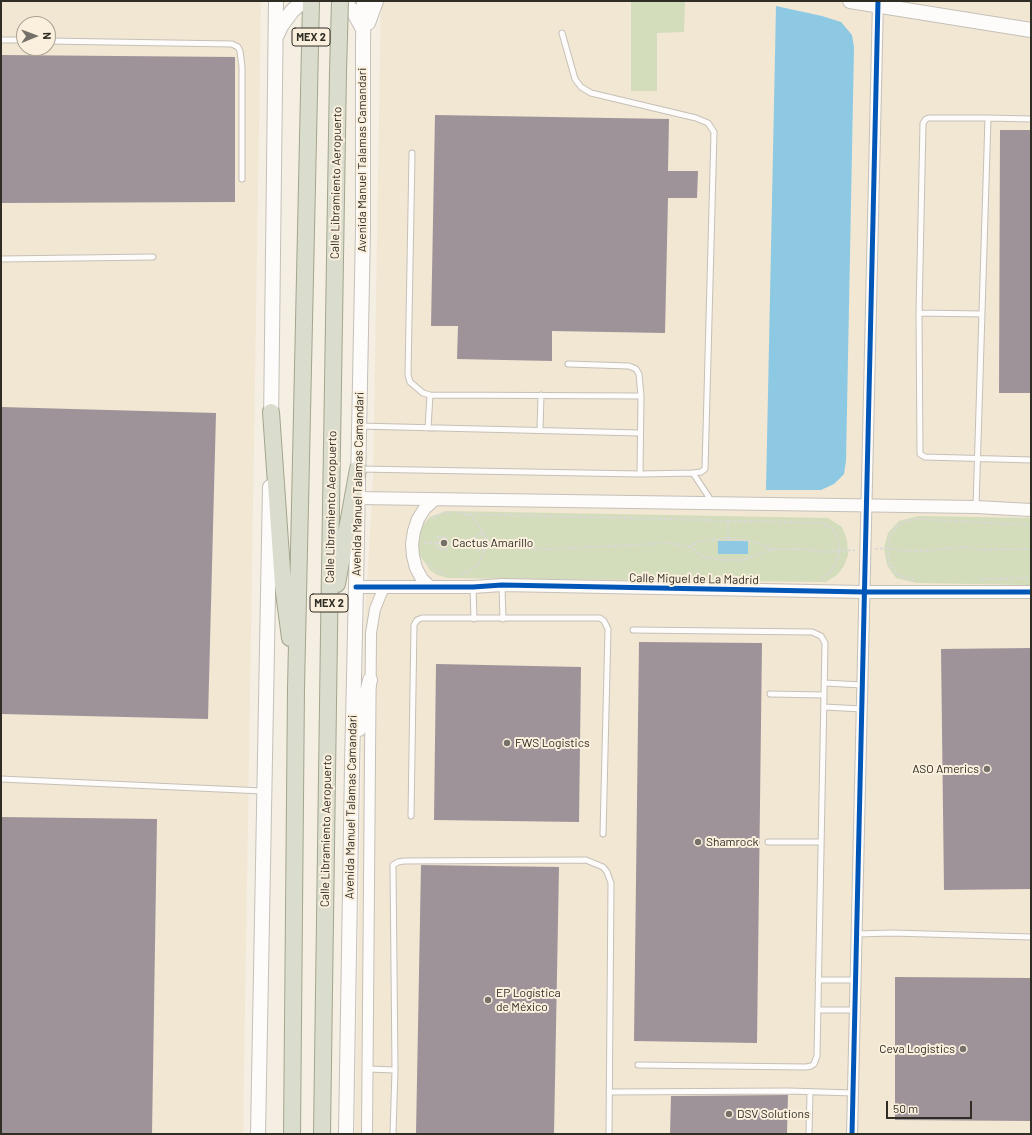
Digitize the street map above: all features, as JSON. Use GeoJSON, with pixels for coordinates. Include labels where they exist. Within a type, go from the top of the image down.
{"type":"FeatureCollection","features":[{"type":"Feature","properties":{"kind":"highway","name":"MEX 2"},"geometry":{"type":"LineString","coordinates":[[292,1134],[296,688],[310,73],[310,1]]}},
{"type":"Feature","properties":{"kind":"highway","name":"Calle Libramiento Aeropuerto"},"geometry":{"type":"LineString","coordinates":[[322,1134],[340,1]]}},
{"type":"Feature","properties":{"kind":"highway"},"geometry":{"type":"LineString","coordinates":[[271,412],[283,585],[296,688]]}},
{"type":"Feature","properties":{"kind":"highway"},"geometry":{"type":"LineString","coordinates":[[329,633],[358,468]]}},
{"type":"Feature","properties":{"kind":"main road"},"geometry":{"type":"LineString","coordinates":[[258,1134],[271,412],[276,1]]}},
{"type":"Feature","properties":{"kind":"main road"},"geometry":{"type":"LineString","coordinates":[[275,39],[287,17],[300,4],[310,1]]}},
{"type":"Feature","properties":{"kind":"main road"},"geometry":{"type":"LineString","coordinates":[[340,1],[353,11],[363,35]]}},
{"type":"Feature","properties":{"kind":"main road","name":"Avenida Manuel Talamas Camandari"},"geometry":{"type":"LineString","coordinates":[[346,1134],[363,228],[364,1]]}},
{"type":"Feature","properties":{"kind":"main road"},"geometry":{"type":"LineString","coordinates":[[363,35],[376,1]]}},
{"type":"Feature","properties":{"kind":"main road"},"geometry":{"type":"LineString","coordinates":[[850,1],[878,3],[1031,30]]}},
{"type":"Feature","properties":{"kind":"main road"},"geometry":{"type":"LineString","coordinates":[[352,767],[370,680]]}},
{"type":"Feature","properties":{"kind":"street"},"geometry":{"type":"LineString","coordinates":[[852,1134],[878,3]]}},
{"type":"Feature","properties":{"kind":"street"},"geometry":{"type":"LineString","coordinates":[[358,498],[976,507],[1031,510]]}},
{"type":"Feature","properties":{"kind":"street"},"geometry":{"type":"LineString","coordinates":[[430,587],[422,579],[416,568],[412,544],[418,519],[425,508],[434,500]]}},
{"type":"Feature","properties":{"kind":"street","name":"Calle Miguel de La Madrid"},"geometry":{"type":"LineString","coordinates":[[356,587],[473,587],[502,585],[864,592],[1031,592]]}},
{"type":"Feature","properties":{"kind":"street"},"geometry":{"type":"LineString","coordinates":[[367,1134],[371,633],[375,609],[384,587]]}},
{"type":"Feature","properties":{"kind":"lane"},"geometry":{"type":"LineString","coordinates":[[358,468],[640,474],[693,473],[703,471],[706,467],[714,132],[708,123],[696,118],[591,93],[581,87],[575,79],[562,33]]}},
{"type":"Feature","properties":{"kind":"lane"},"geometry":{"type":"LineString","coordinates":[[1,40],[16,40]]}},
{"type":"Feature","properties":{"kind":"lane"},"geometry":{"type":"LineString","coordinates":[[56,41],[232,44],[238,46],[242,67],[242,179]]}},
{"type":"Feature","properties":{"kind":"lane"},"geometry":{"type":"LineString","coordinates":[[1031,119],[929,118],[923,123],[920,313],[921,455],[925,457],[1031,460]]}},
{"type":"Feature","properties":{"kind":"lane"},"geometry":{"type":"LineString","coordinates":[[976,507],[988,118]]}},
{"type":"Feature","properties":{"kind":"lane"},"geometry":{"type":"LineString","coordinates":[[412,153],[408,375],[410,382],[423,393],[430,395],[641,396]]}},
{"type":"Feature","properties":{"kind":"lane"},"geometry":{"type":"LineString","coordinates":[[1,259],[153,257]]}},
{"type":"Feature","properties":{"kind":"lane"},"geometry":{"type":"LineString","coordinates":[[920,313],[982,314]]}},
{"type":"Feature","properties":{"kind":"lane"},"geometry":{"type":"LineString","coordinates":[[568,364],[629,366],[636,369],[639,374],[641,396],[640,474]]}},
{"type":"Feature","properties":{"kind":"lane"},"geometry":{"type":"LineString","coordinates":[[428,428],[430,395]]}},
{"type":"Feature","properties":{"kind":"lane"},"geometry":{"type":"LineString","coordinates":[[540,430],[541,395]]}},
{"type":"Feature","properties":{"kind":"lane"},"geometry":{"type":"LineString","coordinates":[[359,426],[640,433]]}},
{"type":"Feature","properties":{"kind":"lane"},"geometry":{"type":"LineString","coordinates":[[693,473],[713,503]]}},
{"type":"Feature","properties":{"kind":"lane"},"geometry":{"type":"LineString","coordinates":[[502,585],[503,619]]}},
{"type":"Feature","properties":{"kind":"lane"},"geometry":{"type":"LineString","coordinates":[[473,587],[474,619]]}},
{"type":"Feature","properties":{"kind":"lane"},"geometry":{"type":"LineString","coordinates":[[411,816],[414,625],[417,620],[422,618],[600,618],[607,624],[608,629],[603,834]]}},
{"type":"Feature","properties":{"kind":"lane"},"geometry":{"type":"LineString","coordinates":[[633,630],[812,632],[820,636],[825,643],[817,1056],[814,1064],[811,1066],[638,1065]]}},
{"type":"Feature","properties":{"kind":"lane"},"geometry":{"type":"LineString","coordinates":[[825,683],[862,685]]}},
{"type":"Feature","properties":{"kind":"lane"},"geometry":{"type":"LineString","coordinates":[[770,694],[824,695]]}},
{"type":"Feature","properties":{"kind":"lane"},"geometry":{"type":"LineString","coordinates":[[824,707],[862,709]]}},
{"type":"Feature","properties":{"kind":"lane"},"geometry":{"type":"LineString","coordinates":[[1,779],[264,791]]}},
{"type":"Feature","properties":{"kind":"lane"},"geometry":{"type":"LineString","coordinates":[[768,842],[821,842]]}},
{"type":"Feature","properties":{"kind":"lane"},"geometry":{"type":"LineString","coordinates":[[393,1134],[395,1070],[393,865],[404,861],[586,860],[603,867],[607,872],[611,883],[609,1134]]}},
{"type":"Feature","properties":{"kind":"lane"},"geometry":{"type":"LineString","coordinates":[[857,934],[892,933],[1031,937]]}},
{"type":"Feature","properties":{"kind":"lane"},"geometry":{"type":"LineString","coordinates":[[818,980],[856,980]]}},
{"type":"Feature","properties":{"kind":"lane"},"geometry":{"type":"LineString","coordinates":[[818,1010],[855,1010]]}},
{"type":"Feature","properties":{"kind":"lane"},"geometry":{"type":"LineString","coordinates":[[368,1069],[395,1070]]}},
{"type":"Feature","properties":{"kind":"lane"},"geometry":{"type":"LineString","coordinates":[[609,1092],[853,1093]]}},
{"type":"Feature","properties":{"kind":"lane"},"geometry":{"type":"LineString","coordinates":[[810,1092],[810,1134]]}},
{"type":"Feature","properties":{"kind":"path"},"geometry":{"type":"LineString","coordinates":[[431,521],[434,517],[444,513],[454,511],[464,514],[473,518],[479,525],[489,544],[503,548],[550,549],[669,543],[689,547],[704,557],[721,560],[742,560],[774,549],[802,549],[824,552],[888,548],[906,551],[926,551],[962,547],[982,550],[1003,548],[1031,549]]}},
{"type":"Feature","properties":{"kind":"path"},"geometry":{"type":"LineString","coordinates":[[464,514],[821,523],[834,531],[840,550],[832,570],[818,581]]}},
{"type":"Feature","properties":{"kind":"path"},"geometry":{"type":"LineString","coordinates":[[916,580],[898,575],[889,563],[888,548],[890,535],[897,526],[905,522],[917,519],[1031,525]]}},
{"type":"Feature","properties":{"kind":"path"},"geometry":{"type":"LineString","coordinates":[[728,521],[728,539]]}},
{"type":"Feature","properties":{"kind":"path"},"geometry":{"type":"LineString","coordinates":[[461,544],[483,533]]}},
{"type":"Feature","properties":{"kind":"path"},"geometry":{"type":"LineString","coordinates":[[483,533],[485,542],[484,551]]}},
{"type":"Feature","properties":{"kind":"path"},"geometry":{"type":"LineString","coordinates":[[438,537],[447,537],[447,544],[447,549],[438,549],[438,537]]}},
{"type":"Feature","properties":{"kind":"path"},"geometry":{"type":"LineString","coordinates":[[422,539],[422,544],[461,544],[484,551]]}},
{"type":"Feature","properties":{"kind":"path"},"geometry":{"type":"LineString","coordinates":[[689,547],[700,541],[728,539],[754,542],[774,549]]}},
{"type":"Feature","properties":{"kind":"path"},"geometry":{"type":"LineString","coordinates":[[468,575],[460,575],[475,567],[489,544]]}},
{"type":"Feature","properties":{"kind":"path"},"geometry":{"type":"LineString","coordinates":[[427,562],[433,569],[441,574],[450,576]]}},
{"type":"Feature","properties":{"kind":"path"},"geometry":{"type":"LineString","coordinates":[[978,579],[1031,578]]}},
{"type":"Feature","properties":{"kind":"shaded area"},"geometry":{"type":"Polygon","coordinates":[[[1,1],[261,1],[243,1134],[1,1134],[1,1]]]}},
{"type":"Feature","properties":{"kind":"shaded area"},"geometry":{"type":"Polygon","coordinates":[[[381,1],[1031,1],[1031,1134],[355,1134],[364,633],[373,481],[381,1]]]}},
{"type":"Feature","properties":{"kind":"green space"},"geometry":{"type":"Polygon","coordinates":[[[631,2],[685,2],[684,32],[657,33],[657,91],[631,91],[631,2]]]}},
{"type":"Feature","properties":{"kind":"green space"},"geometry":{"type":"Polygon","coordinates":[[[446,511],[828,518],[842,527],[847,540],[848,555],[844,566],[837,575],[826,582],[448,578],[437,575],[430,570],[419,554],[417,545],[418,536],[422,526],[430,517],[446,511]]]}},
{"type":"Feature","properties":{"kind":"green space"},"geometry":{"type":"Polygon","coordinates":[[[918,516],[1031,518],[1031,585],[917,583],[896,578],[887,565],[884,548],[888,533],[899,521],[918,516]]]}},
{"type":"Feature","properties":{"kind":"water"},"geometry":{"type":"Polygon","coordinates":[[[776,6],[822,16],[841,22],[852,35],[854,47],[846,461],[844,474],[834,484],[821,490],[766,490],[776,6]]]}},
{"type":"Feature","properties":{"kind":"water"},"geometry":{"type":"Polygon","coordinates":[[[718,541],[748,541],[748,554],[718,554],[718,541]]]}},
{"type":"Feature","properties":{"kind":"building"},"geometry":{"type":"Polygon","coordinates":[[[1,55],[235,57],[235,202],[1,203],[1,55]]]}},
{"type":"Feature","properties":{"kind":"building"},"geometry":{"type":"Polygon","coordinates":[[[435,115],[669,119],[668,171],[698,171],[697,198],[668,198],[665,333],[552,331],[552,361],[457,359],[458,326],[431,326],[435,115]]]}},
{"type":"Feature","properties":{"kind":"building"},"geometry":{"type":"Polygon","coordinates":[[[1000,130],[1031,130],[1031,393],[999,393],[1000,130]]]}},
{"type":"Feature","properties":{"kind":"building"},"geometry":{"type":"Polygon","coordinates":[[[1,407],[216,413],[208,719],[1,714],[1,407]]]}},
{"type":"Feature","properties":{"kind":"building","name":"Shamrock"},"geometry":{"type":"Polygon","coordinates":[[[639,642],[762,643],[757,1043],[634,1041],[639,642]]]}},
{"type":"Feature","properties":{"kind":"building","name":"ASO Americs"},"geometry":{"type":"Polygon","coordinates":[[[1031,648],[1031,889],[944,890],[941,649],[1031,648]]]}},
{"type":"Feature","properties":{"kind":"building","name":"FWS Logistics"},"geometry":{"type":"Polygon","coordinates":[[[436,664],[581,667],[579,822],[434,820],[436,664]]]}},
{"type":"Feature","properties":{"kind":"building"},"geometry":{"type":"Polygon","coordinates":[[[1,817],[157,819],[152,1134],[1,1134],[1,817]]]}},
{"type":"Feature","properties":{"kind":"building","name":"EP Logística de México"},"geometry":{"type":"Polygon","coordinates":[[[421,865],[559,867],[554,1134],[416,1134],[421,865]]]}},
{"type":"Feature","properties":{"kind":"building","name":"Ceva Logistics"},"geometry":{"type":"Polygon","coordinates":[[[895,977],[1031,978],[1031,1121],[895,1120],[895,977]]]}},
{"type":"Feature","properties":{"kind":"building","name":"DSV Solutions"},"geometry":{"type":"Polygon","coordinates":[[[788,1095],[787,1134],[670,1134],[671,1096],[788,1095]]]}},
{"type":"Feature","properties":{"kind":"cycle path"},"geometry":{"type":"LineString","coordinates":[[852,1134],[878,1]]}},
{"type":"Feature","properties":{"kind":"cycle path"},"geometry":{"type":"LineString","coordinates":[[356,587],[473,587],[502,585],[864,592],[1031,592]]}},
{"type":"Feature","properties":{"kind":"place","name":"Cactus Amarillo"},"geometry":{"type":"Point","coordinates":[444,543]}},
{"type":"Feature","properties":{"kind":"place","name":"FWS Logistics"},"geometry":{"type":"Point","coordinates":[507,743]}},
{"type":"Feature","properties":{"kind":"place","name":"ASO Americs"},"geometry":{"type":"Point","coordinates":[987,769]}},
{"type":"Feature","properties":{"kind":"place","name":"Shamrock"},"geometry":{"type":"Point","coordinates":[698,842]}},
{"type":"Feature","properties":{"kind":"place","name":"EP Logística de México"},"geometry":{"type":"Point","coordinates":[488,1000]}},
{"type":"Feature","properties":{"kind":"place","name":"Ceva Logistics"},"geometry":{"type":"Point","coordinates":[963,1049]}},
{"type":"Feature","properties":{"kind":"place","name":"DSV Solutions"},"geometry":{"type":"Point","coordinates":[729,1114]}}]}
